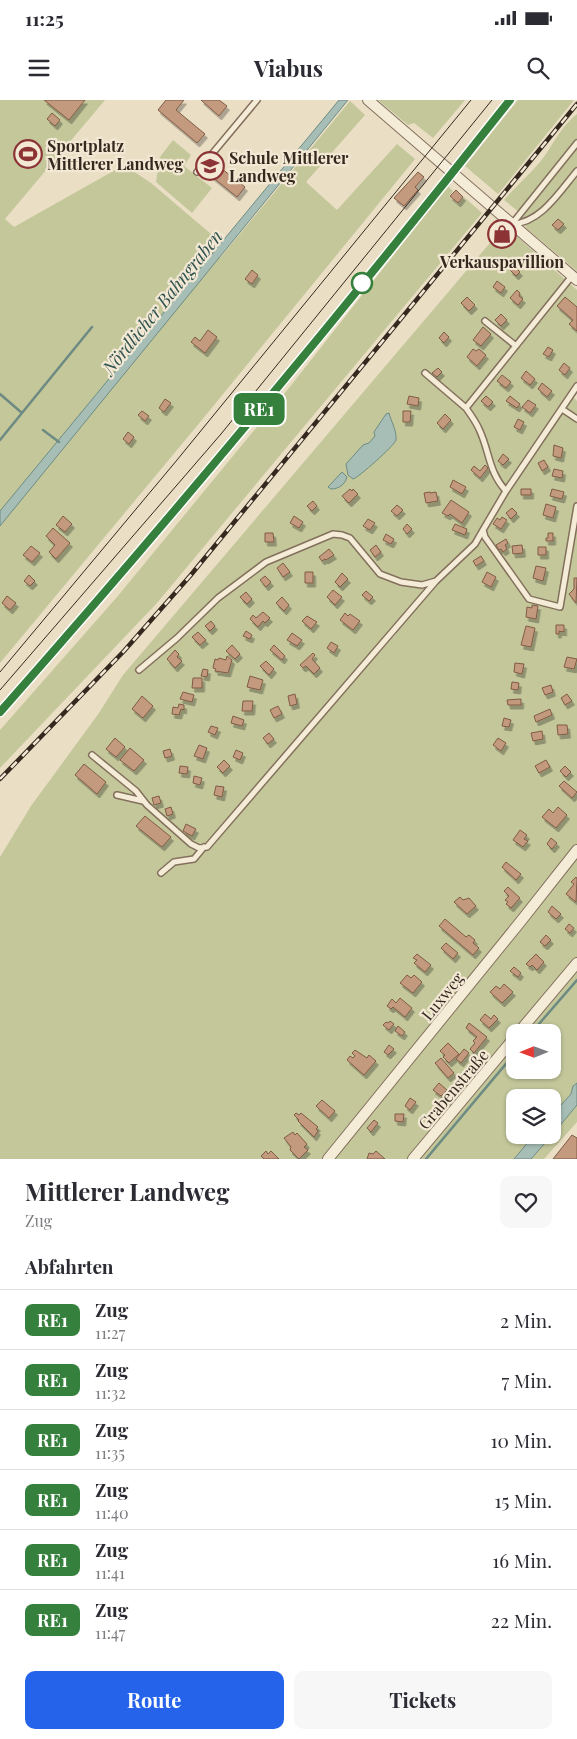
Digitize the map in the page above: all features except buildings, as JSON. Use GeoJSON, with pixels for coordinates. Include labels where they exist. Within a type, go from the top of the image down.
{"type":"FeatureCollection","features":[{"type":"Feature","properties":{"kind":"street"},"geometry":{"type":"LineString","coordinates":[[368,100],[575,278]]}},
{"type":"Feature","properties":{"kind":"street","name":"Luxweg"},"geometry":{"type":"LineString","coordinates":[[328,1159],[522,921],[577,850]]}},
{"type":"Feature","properties":{"kind":"street"},"geometry":{"type":"LineString","coordinates":[[526,1024],[577,964]]}},
{"type":"Feature","properties":{"kind":"street","name":"Grabenstraße"},"geometry":{"type":"LineString","coordinates":[[413,1159],[506,1048]]}},
{"type":"Feature","properties":{"kind":"lane"},"geometry":{"type":"LineString","coordinates":[[197,172],[257,100]]}},
{"type":"Feature","properties":{"kind":"lane"},"geometry":{"type":"LineString","coordinates":[[512,224],[577,143]]}},
{"type":"Feature","properties":{"kind":"lane"},"geometry":{"type":"LineString","coordinates":[[512,224],[523,224],[539,214],[577,171]]}},
{"type":"Feature","properties":{"kind":"lane"},"geometry":{"type":"LineString","coordinates":[[466,408],[516,346],[575,278]]}},
{"type":"Feature","properties":{"kind":"lane"},"geometry":{"type":"LineString","coordinates":[[485,321],[516,346]]}},
{"type":"Feature","properties":{"kind":"lane"},"geometry":{"type":"LineString","coordinates":[[425,373],[466,408],[479,429],[490,466],[506,491]]}},
{"type":"Feature","properties":{"kind":"lane"},"geometry":{"type":"LineString","coordinates":[[162,873],[174,862],[194,859],[207,846],[436,581],[475,544],[506,491],[577,386]]}},
{"type":"Feature","properties":{"kind":"lane"},"geometry":{"type":"LineString","coordinates":[[562,409],[577,419]]}},
{"type":"Feature","properties":{"kind":"lane"},"geometry":{"type":"LineString","coordinates":[[483,530],[485,537],[529,599],[560,607],[577,506]]}},
{"type":"Feature","properties":{"kind":"lane"},"geometry":{"type":"LineString","coordinates":[[139,670],[177,638],[218,598],[266,562],[333,534],[350,538],[380,574],[401,582],[422,584],[436,581]]}},
{"type":"Feature","properties":{"kind":"lane"},"geometry":{"type":"LineString","coordinates":[[92,755],[136,791],[144,801],[191,844],[199,848],[204,847]]}},
{"type":"Feature","properties":{"kind":"lane"},"geometry":{"type":"LineString","coordinates":[[117,795],[144,801]]}},
{"type":"Feature","properties":{"kind":"green space"},"geometry":{"type":"Polygon","coordinates":[[[0,100],[105,100],[5,219],[14,227],[124,165],[151,183],[211,234],[220,258],[350,101],[365,115],[306,182],[337,210],[397,144],[415,159],[0,663],[0,100]]]}},
{"type":"Feature","properties":{"kind":"green space"},"geometry":{"type":"Polygon","coordinates":[[[378,100],[465,100],[433,138],[414,123],[408,125],[378,100]]]}},
{"type":"Feature","properties":{"kind":"green space"},"geometry":{"type":"Polygon","coordinates":[[[518,100],[574,100],[498,194],[465,166],[518,100]]]}},
{"type":"Feature","properties":{"kind":"green space"},"geometry":{"type":"Polygon","coordinates":[[[577,114],[577,139],[519,212],[504,200],[536,166],[564,127],[577,114]]]}},
{"type":"Feature","properties":{"kind":"green space"},"geometry":{"type":"Polygon","coordinates":[[[173,140],[191,155],[184,166],[212,188],[192,213],[156,182],[160,157],[173,140]]]}},
{"type":"Feature","properties":{"kind":"green space"},"geometry":{"type":"Polygon","coordinates":[[[577,149],[577,271],[526,228],[523,216],[577,149]]]}},
{"type":"Feature","properties":{"kind":"green space"},"geometry":{"type":"Polygon","coordinates":[[[448,186],[453,191],[449,196],[458,204],[464,197],[482,213],[157,603],[0,768],[0,730],[117,597],[289,388],[448,186]]]}},
{"type":"Feature","properties":{"kind":"green space"},"geometry":{"type":"Polygon","coordinates":[[[514,234],[577,290],[577,392],[573,397],[577,401],[577,1083],[573,1086],[571,1094],[561,1105],[561,1089],[506,1089],[506,1144],[526,1144],[514,1159],[0,1159],[0,857],[31,806],[99,713],[123,675],[495,237],[503,245],[514,234]],[[396,634],[293,747],[272,773],[396,634]]]}},
{"type":"Feature","properties":{"kind":"green space"},"geometry":{"type":"Polygon","coordinates":[[[577,1105],[577,1122],[561,1140],[561,1124],[577,1105]]]}},
{"type":"Feature","properties":{"kind":"green space"},"geometry":{"type":"Polygon","coordinates":[[[544,1144],[557,1144],[544,1159],[531,1159],[544,1144]]]}},
{"type":"Feature","properties":{"kind":"water"},"geometry":{"type":"Polygon","coordinates":[[[339,100],[348,100],[0,526],[0,511],[339,100]]]}},
{"type":"Feature","properties":{"kind":"water"},"geometry":{"type":"Polygon","coordinates":[[[389,413],[395,430],[396,440],[376,461],[353,479],[348,475],[346,464],[363,445],[369,443],[375,436],[374,432],[386,414],[389,413]]]}},
{"type":"Feature","properties":{"kind":"water"},"geometry":{"type":"Polygon","coordinates":[[[342,472],[347,477],[343,484],[334,489],[328,487],[342,472]]]}},
{"type":"Feature","properties":{"kind":"water"},"geometry":{"type":"Polygon","coordinates":[[[577,1083],[577,1105],[561,1124],[561,1105],[571,1094],[573,1086],[577,1083]]]}},
{"type":"Feature","properties":{"kind":"water"},"geometry":{"type":"Polygon","coordinates":[[[526,1144],[544,1144],[531,1159],[514,1159],[526,1144]]]}},
{"type":"Feature","properties":{"kind":"waterway"},"geometry":{"type":"LineString","coordinates":[[0,440],[92,327]]}},
{"type":"Feature","properties":{"kind":"waterway"},"geometry":{"type":"LineString","coordinates":[[0,394],[22,413]]}},
{"type":"Feature","properties":{"kind":"waterway"},"geometry":{"type":"LineString","coordinates":[[43,430],[59,442]]}},
{"type":"Feature","properties":{"kind":"waterway"},"geometry":{"type":"LineString","coordinates":[[539,1024],[577,980]]}},
{"type":"Feature","properties":{"kind":"waterway"},"geometry":{"type":"LineString","coordinates":[[426,1159],[506,1064]]}},
{"type":"Feature","properties":{"kind":"tram line"},"geometry":{"type":"LineString","coordinates":[[0,672],[177,460],[471,100]]}},
{"type":"Feature","properties":{"kind":"tram line"},"geometry":{"type":"LineString","coordinates":[[0,690],[221,434],[492,100]]}},
{"type":"Feature","properties":{"kind":"railway"},"geometry":{"type":"LineString","coordinates":[[0,712],[156,534],[446,181],[510,100]]}},
{"type":"Feature","properties":{"kind":"railway"},"geometry":{"type":"LineString","coordinates":[[0,779],[124,651],[190,576],[577,104]]}},
{"type":"Feature","properties":{"kind":"train","name":"RE1"},"geometry":{"type":"LineString","coordinates":[[0,712],[156,534],[446,181],[510,100]]}},
{"type":"Feature","properties":{"kind":"place","name":"Sportplatz Mittlerer Landweg"},"geometry":{"type":"Point","coordinates":[28,154]}},
{"type":"Feature","properties":{"kind":"place","name":"Schule Mittlerer Landweg"},"geometry":{"type":"Point","coordinates":[210,166]}},
{"type":"Feature","properties":{"kind":"place","name":"Verkauspavillion"},"geometry":{"type":"Point","coordinates":[502,234]}},
{"type":"Feature","properties":{"kind":"water label","name":"Nördlicher Bahngraben"},"geometry":{"type":"Point","coordinates":[162,302]}}]}
